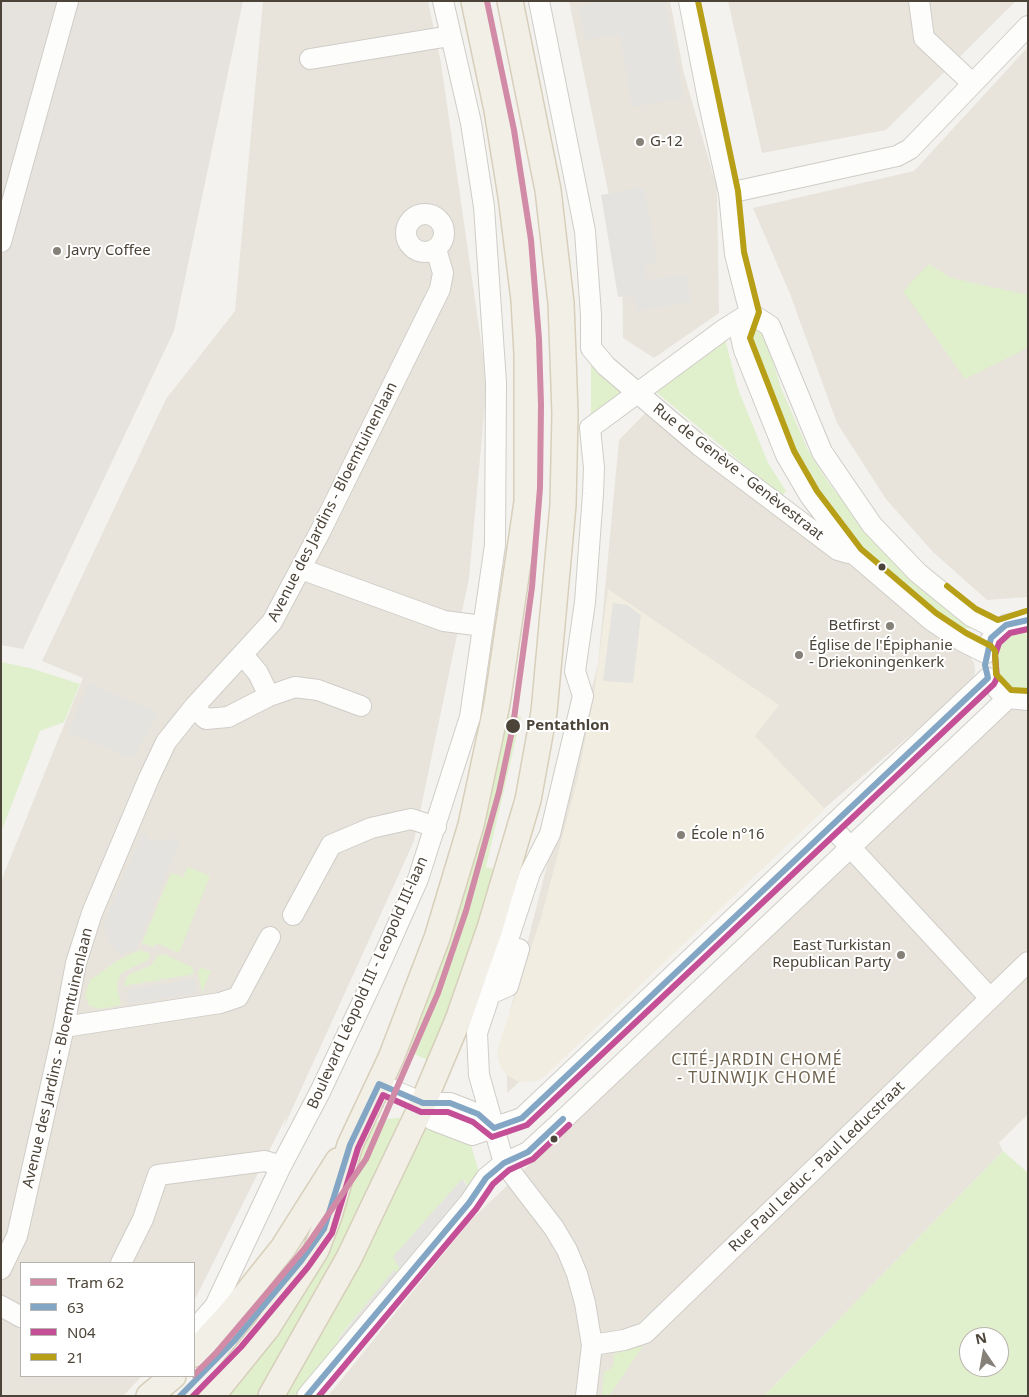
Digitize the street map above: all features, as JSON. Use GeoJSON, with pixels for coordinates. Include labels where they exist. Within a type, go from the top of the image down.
{"type":"FeatureCollection","features":[{"type":"Feature","properties":{"kind":"main road"},"geometry":{"type":"LineString","coordinates":[[212,1396],[267,1328],[316,1250],[329,1216],[350,1145],[379,1084],[436,938],[471,825],[497,704],[513,592],[524,538],[529,453],[524,300],[501,135],[474,1]]}},
{"type":"Feature","properties":{"kind":"main road"},"geometry":{"type":"LineString","coordinates":[[271,1396],[349,1258],[423,1103],[458,1020],[477,966],[528,800],[545,702],[560,542],[566,414],[561,303],[548,190],[510,1]]}},
{"type":"Feature","properties":{"kind":"main road"},"geometry":{"type":"LineString","coordinates":[[195,1353],[232,1312],[283,1248],[334,1165],[350,1145]]}},
{"type":"Feature","properties":{"kind":"main road"},"geometry":{"type":"LineString","coordinates":[[149,1396],[172,1377]]}},
{"type":"Feature","properties":{"kind":"street"},"geometry":{"type":"LineString","coordinates":[[1,242],[68,1]]}},
{"type":"Feature","properties":{"kind":"street","name":"Boulevard Léopold III - Leopold III-laan"},"geometry":{"type":"LineString","coordinates":[[195,1329],[215,1306],[282,1166],[320,1092],[418,879],[470,717],[495,545],[496,373],[486,226],[470,122],[443,1]]}},
{"type":"Feature","properties":{"kind":"street"},"geometry":{"type":"LineString","coordinates":[[539,1],[585,231],[591,315],[591,348],[606,366],[638,392],[590,428],[594,468],[593,494],[585,602],[575,671],[583,696],[550,834],[530,874],[477,1034],[477,1050],[479,1075],[504,1163],[542,1210],[567,1250],[585,1302],[592,1345],[586,1396]]}},
{"type":"Feature","properties":{"kind":"street"},"geometry":{"type":"LineString","coordinates":[[689,1],[729,193],[735,254],[750,313],[770,326],[822,452],[872,525],[918,573],[971,616],[998,630]]}},
{"type":"Feature","properties":{"kind":"street"},"geometry":{"type":"LineString","coordinates":[[919,1],[924,38],[972,83]]}},
{"type":"Feature","properties":{"kind":"street"},"geometry":{"type":"LineString","coordinates":[[729,193],[897,156],[910,150],[1028,26]]}},
{"type":"Feature","properties":{"kind":"street"},"geometry":{"type":"LineString","coordinates":[[310,59],[450,36]]}},
{"type":"Feature","properties":{"kind":"street"},"geometry":{"type":"LineString","coordinates":[[470,122],[501,135]]}},
{"type":"Feature","properties":{"kind":"street","name":"Avenue des Jardins - Bloemtuinenlaan"},"geometry":{"type":"LineString","coordinates":[[1,1269],[17,1236],[64,1027],[76,963],[92,913],[166,742],[194,707],[272,622],[301,569],[440,289],[443,273],[436,249]]}},
{"type":"Feature","properties":{"kind":"street","name":"Rue de Genève - Genèvestraat"},"geometry":{"type":"LineString","coordinates":[[750,313],[723,330],[638,392],[700,446],[832,546],[855,555]]}},
{"type":"Feature","properties":{"kind":"street","name":"Rue de Genève - Genèvestraat"},"geometry":{"type":"LineString","coordinates":[[750,313],[741,337],[744,350],[786,455],[810,496],[855,555],[931,620],[962,641],[986,653]]}},
{"type":"Feature","properties":{"kind":"street"},"geometry":{"type":"LineString","coordinates":[[301,569],[444,621],[483,626]]}},
{"type":"Feature","properties":{"kind":"street"},"geometry":{"type":"LineString","coordinates":[[1028,620],[1006,625],[998,630],[991,638],[986,653],[985,665],[988,678],[1008,698],[1028,700]]}},
{"type":"Feature","properties":{"kind":"street"},"geometry":{"type":"LineString","coordinates":[[243,655],[258,673],[269,696]]}},
{"type":"Feature","properties":{"kind":"street"},"geometry":{"type":"LineString","coordinates":[[494,1128],[522,1118],[534,1108],[988,678]]}},
{"type":"Feature","properties":{"kind":"street"},"geometry":{"type":"LineString","coordinates":[[194,707],[206,719],[228,718],[269,696],[295,687],[318,690],[361,706]]}},
{"type":"Feature","properties":{"kind":"street"},"geometry":{"type":"LineString","coordinates":[[307,1396],[469,1203],[486,1178],[504,1163],[528,1152],[1008,698]]}},
{"type":"Feature","properties":{"kind":"street"},"geometry":{"type":"LineString","coordinates":[[293,915],[331,846],[371,828],[411,819],[436,827]]}},
{"type":"Feature","properties":{"kind":"street"},"geometry":{"type":"LineString","coordinates":[[832,826],[849,847],[990,998]]}},
{"type":"Feature","properties":{"kind":"street"},"geometry":{"type":"LineString","coordinates":[[64,1027],[220,1002],[238,997],[270,937]]}},
{"type":"Feature","properties":{"kind":"street","name":"Rue Paul Leduc - Paul Leducstraat"},"geometry":{"type":"LineString","coordinates":[[592,1345],[624,1340],[645,1333],[1028,962]]}},
{"type":"Feature","properties":{"kind":"street"},"geometry":{"type":"LineString","coordinates":[[379,1084],[423,1103],[450,1103],[478,1114],[494,1128]]}},
{"type":"Feature","properties":{"kind":"street"},"geometry":{"type":"LineString","coordinates":[[122,1262],[143,1219],[158,1175],[265,1160],[282,1166]]}},
{"type":"Feature","properties":{"kind":"street"},"geometry":{"type":"LineString","coordinates":[[1,1306],[20,1316]]}},
{"type":"Feature","properties":{"kind":"shaded area"},"geometry":{"type":"Polygon","coordinates":[[[1,1],[243,1],[174,331],[23,649],[1,645],[1,1]]]}},
{"type":"Feature","properties":{"kind":"shaded area"},"geometry":{"type":"Polygon","coordinates":[[[263,1],[428,1],[441,63],[487,383],[469,578],[414,841],[283,1129],[287,1115],[195,1299],[195,1262],[20,1262],[20,1377],[141,1377],[123,1396],[1,1396],[1,881],[83,678],[42,661],[166,399],[235,311],[263,1]]]}},
{"type":"Feature","properties":{"kind":"shaded area"},"geometry":{"type":"Polygon","coordinates":[[[569,1],[670,1],[684,74],[717,188],[719,313],[654,358],[623,338],[622,259],[569,1]]]}},
{"type":"Feature","properties":{"kind":"shaded area"},"geometry":{"type":"Polygon","coordinates":[[[608,1],[665,1],[684,98],[632,107],[620,35],[585,40],[579,6],[608,1]]]}},
{"type":"Feature","properties":{"kind":"shaded area"},"geometry":{"type":"Polygon","coordinates":[[[728,1],[1016,1],[886,130],[762,153],[728,1]]]}},
{"type":"Feature","properties":{"kind":"shaded area"},"geometry":{"type":"Polygon","coordinates":[[[1028,47],[1028,597],[987,600],[932,551],[886,499],[837,423],[790,294],[753,208],[914,171],[1028,47]]]}},
{"type":"Feature","properties":{"kind":"shaded area"},"geometry":{"type":"Polygon","coordinates":[[[644,187],[657,262],[645,265],[647,280],[686,274],[691,302],[637,311],[634,298],[630,299],[629,296],[618,297],[601,195],[644,187]]]}},
{"type":"Feature","properties":{"kind":"shaded area"},"geometry":{"type":"Polygon","coordinates":[[[654,404],[968,653],[974,663],[975,672],[971,684],[788,839],[507,1093],[507,1023],[598,664],[619,440],[654,404]]]}},
{"type":"Feature","properties":{"kind":"shaded area","name":"École n°16"},"geometry":{"type":"Polygon","coordinates":[[[608,589],[779,705],[755,736],[825,809],[544,1077],[537,1081],[519,1082],[507,1075],[501,1068],[497,1056],[498,1048],[541,918],[578,777],[594,694],[608,589]]]}},
{"type":"Feature","properties":{"kind":"shaded area"},"geometry":{"type":"Polygon","coordinates":[[[613,603],[627,605],[641,615],[633,683],[603,681],[613,603]]]}},
{"type":"Feature","properties":{"kind":"shaded area"},"geometry":{"type":"Polygon","coordinates":[[[89,683],[158,713],[133,759],[68,732],[89,683]]]}},
{"type":"Feature","properties":{"kind":"shaded area"},"geometry":{"type":"Polygon","coordinates":[[[1006,710],[1028,710],[1028,1114],[999,1143],[1003,1151],[764,1396],[328,1396],[470,1221],[1006,710]]]}},
{"type":"Feature","properties":{"kind":"shaded area"},"geometry":{"type":"Polygon","coordinates":[[[145,833],[150,840],[168,841],[175,838],[179,843],[137,949],[121,955],[111,945],[103,926],[141,835],[145,833]]]}},
{"type":"Feature","properties":{"kind":"shaded area"},"geometry":{"type":"Polygon","coordinates":[[[195,979],[197,993],[129,1004],[126,990],[195,979]]]}},
{"type":"Feature","properties":{"kind":"shaded area"},"geometry":{"type":"Polygon","coordinates":[[[462,1179],[471,1191],[401,1271],[393,1257],[462,1179]]]}},
{"type":"Feature","properties":{"kind":"shaded area"},"geometry":{"type":"Polygon","coordinates":[[[394,1270],[399,1273],[342,1342],[338,1339],[394,1270]]]}},
{"type":"Feature","properties":{"kind":"green space"},"geometry":{"type":"Polygon","coordinates":[[[929,264],[951,278],[1028,295],[1028,345],[1022,351],[965,379],[903,291],[929,264]]]}},
{"type":"Feature","properties":{"kind":"green space"},"geometry":{"type":"Polygon","coordinates":[[[762,326],[781,388],[808,450],[828,482],[865,529],[981,629],[955,628],[905,589],[848,532],[810,483],[778,424],[747,330],[762,326]]]}},
{"type":"Feature","properties":{"kind":"green space"},"geometry":{"type":"Polygon","coordinates":[[[725,339],[738,389],[768,463],[786,491],[782,496],[656,392],[725,339]]]}},
{"type":"Feature","properties":{"kind":"green space"},"geometry":{"type":"Polygon","coordinates":[[[591,361],[624,393],[591,419],[591,361]]]}},
{"type":"Feature","properties":{"kind":"green space"},"geometry":{"type":"Polygon","coordinates":[[[1028,630],[1028,693],[1008,688],[1000,680],[995,670],[994,659],[997,648],[1012,633],[1028,630]]]}},
{"type":"Feature","properties":{"kind":"green space"},"geometry":{"type":"Polygon","coordinates":[[[1,662],[30,668],[80,684],[64,722],[40,731],[1,832],[1,662]]]}},
{"type":"Feature","properties":{"kind":"green space"},"geometry":{"type":"Polygon","coordinates":[[[504,714],[521,717],[486,867],[499,870],[432,1062],[405,1050],[504,714]]]}},
{"type":"Feature","properties":{"kind":"green space"},"geometry":{"type":"Polygon","coordinates":[[[188,867],[210,876],[179,953],[156,943],[154,947],[142,943],[171,873],[183,877],[188,867]]]}},
{"type":"Feature","properties":{"kind":"green space"},"geometry":{"type":"Polygon","coordinates":[[[140,950],[151,954],[147,961],[124,971],[120,975],[117,986],[121,1005],[101,1009],[89,1006],[85,995],[90,980],[120,959],[140,950]]]}},
{"type":"Feature","properties":{"kind":"green space"},"geometry":{"type":"Polygon","coordinates":[[[164,954],[192,967],[194,974],[124,986],[126,978],[130,974],[150,966],[158,955],[164,954]]]}},
{"type":"Feature","properties":{"kind":"green space"},"geometry":{"type":"Polygon","coordinates":[[[200,967],[211,971],[202,992],[198,974],[200,967]]]}},
{"type":"Feature","properties":{"kind":"green space"},"geometry":{"type":"Polygon","coordinates":[[[405,1117],[341,1248],[260,1396],[218,1396],[348,1181],[371,1126],[380,1120],[405,1117]]]}},
{"type":"Feature","properties":{"kind":"green space"},"geometry":{"type":"Polygon","coordinates":[[[429,1127],[471,1145],[479,1173],[471,1191],[464,1180],[401,1271],[399,1273],[394,1271],[338,1338],[342,1342],[300,1396],[286,1396],[377,1228],[424,1129],[429,1127]]]}},
{"type":"Feature","properties":{"kind":"green space"},"geometry":{"type":"Polygon","coordinates":[[[1003,1151],[1028,1173],[1028,1396],[764,1396],[1003,1151]]]}},
{"type":"Feature","properties":{"kind":"green space"},"geometry":{"type":"Polygon","coordinates":[[[643,1346],[609,1396],[602,1396],[604,1372],[614,1364],[614,1354],[643,1346]]]}},
{"type":"Feature","properties":{"kind":"tram line","name":"62"},"geometry":{"type":"LineString","coordinates":[[195,1374],[217,1352],[306,1247],[366,1159],[438,993],[466,911],[499,792],[513,726],[532,587],[540,488],[541,405],[539,339],[531,240],[514,130],[487,1]]}},
{"type":"Feature","properties":{"kind":"transit line","name":"21"},"geometry":{"type":"LineString","coordinates":[[698,1],[738,191],[744,252],[759,312],[750,338],[794,451],[817,491],[861,549],[936,613],[966,633],[991,646],[995,651],[996,674],[1011,690],[1028,691]]}},
{"type":"Feature","properties":{"kind":"transit line","name":"21"},"geometry":{"type":"LineString","coordinates":[[947,586],[976,609],[998,620],[1026,611]]}},
{"type":"Feature","properties":{"kind":"transit line","name":"63"},"geometry":{"type":"LineString","coordinates":[[180,1396],[234,1341],[301,1261],[324,1229],[350,1145],[379,1084],[423,1103],[450,1103],[478,1114],[494,1128],[522,1118],[988,678],[985,665],[991,638],[1006,625],[1028,620]]}},
{"type":"Feature","properties":{"kind":"transit line","name":"N04"},"geometry":{"type":"LineString","coordinates":[[193,1396],[241,1347],[308,1267],[332,1233],[358,1148],[383,1095],[421,1112],[448,1112],[473,1122],[492,1137],[527,1125],[994,684],[997,678],[995,655],[999,643],[1010,633],[1028,629]]}},
{"type":"Feature","properties":{"kind":"transit line","name":"63"},"geometry":{"type":"LineString","coordinates":[[307,1396],[469,1203],[486,1178],[504,1163],[528,1152],[563,1119]]}},
{"type":"Feature","properties":{"kind":"transit line","name":"N04"},"geometry":{"type":"LineString","coordinates":[[319,1396],[476,1209],[493,1184],[509,1170],[533,1159],[569,1125]]}},
{"type":"Feature","properties":{"kind":"place","name":"G-12"},"geometry":{"type":"Point","coordinates":[640,142]}},
{"type":"Feature","properties":{"kind":"place","name":"Javry Coffee"},"geometry":{"type":"Point","coordinates":[57,251]}},
{"type":"Feature","properties":{"kind":"place","name":"Betfirst"},"geometry":{"type":"Point","coordinates":[890,626]}},
{"type":"Feature","properties":{"kind":"place","name":"Église de l'Épiphanie - Driekoningenkerk"},"geometry":{"type":"Point","coordinates":[799,655]}},
{"type":"Feature","properties":{"kind":"place","name":"Pentathlon"},"geometry":{"type":"Point","coordinates":[513,726]}},
{"type":"Feature","properties":{"kind":"place","name":"École n°16"},"geometry":{"type":"Point","coordinates":[681,835]}},
{"type":"Feature","properties":{"kind":"place","name":"East Turkistan Republican Party"},"geometry":{"type":"Point","coordinates":[901,955]}},
{"type":"Feature","properties":{"kind":"district","name":"CITÉ-JARDIN CHOMÉ - TUINWIJK CHOMÉ"},"geometry":{"type":"Point","coordinates":[757,1069]}}]}
